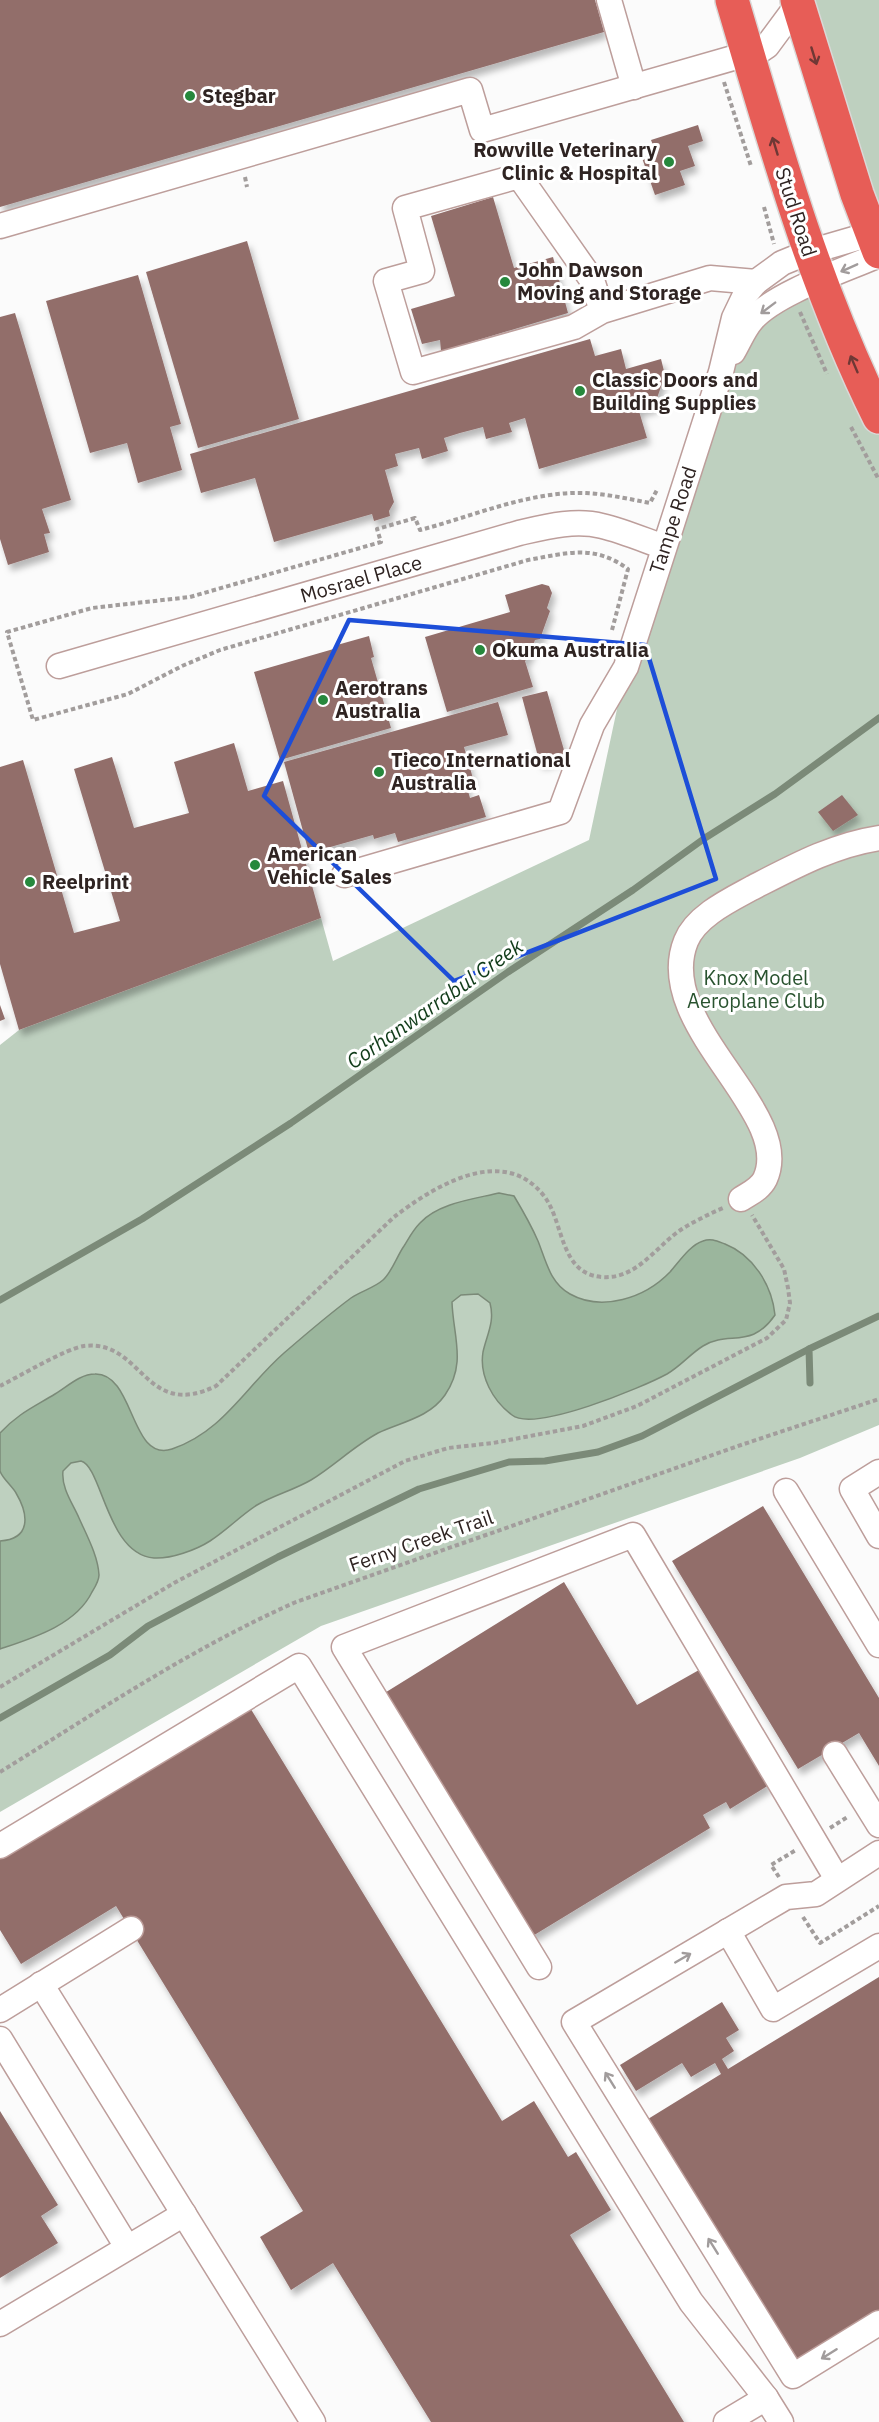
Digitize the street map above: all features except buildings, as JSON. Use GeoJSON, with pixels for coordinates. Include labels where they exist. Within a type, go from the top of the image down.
{"type":"FeatureCollection","features":[{"type":"Feature","properties":{"kind":"highway","name":"Stud Road"},"geometry":{"type":"LineString","coordinates":[[732,0],[733,58],[794,209],[814,267],[879,417]]}},
{"type":"Feature","properties":{"kind":"highway"},"geometry":{"type":"LineString","coordinates":[[798,2],[876,247]]}},
{"type":"Feature","properties":{"kind":"street"},"geometry":{"type":"LineString","coordinates":[[609,0],[634,87]]}},
{"type":"Feature","properties":{"kind":"street"},"geometry":{"type":"LineString","coordinates":[[0,226],[470,90],[482,130],[733,58],[767,46],[798,2]]}},
{"type":"Feature","properties":{"kind":"street"},"geometry":{"type":"LineString","coordinates":[[602,311],[592,280],[519,176],[405,208],[422,271],[386,281],[413,372],[574,327],[602,311],[710,278],[756,282]]}},
{"type":"Feature","properties":{"kind":"street","name":"Tampe Road"},"geometry":{"type":"LineString","coordinates":[[344,875],[560,812],[592,725],[626,667],[721,372],[734,318],[745,295],[756,282],[782,264],[814,267],[876,247]]}},
{"type":"Feature","properties":{"kind":"street","name":"Tampe Road"},"geometry":{"type":"LineString","coordinates":[[721,372],[751,321],[780,299],[814,267]]}},
{"type":"Feature","properties":{"kind":"street","name":"Mosrael Place"},"geometry":{"type":"LineString","coordinates":[[59,666],[519,532],[549,526],[600,525],[664,547]]}},
{"type":"Feature","properties":{"kind":"street"},"geometry":{"type":"LineString","coordinates":[[741,1199],[756,1190],[765,1178],[767,1142],[758,1117],[694,1017],[684,991],[680,969],[686,941],[697,925],[728,901],[808,859],[849,844],[879,838]]}},
{"type":"Feature","properties":{"kind":"street"},"geometry":{"type":"LineString","coordinates":[[879,1472],[852,1489],[879,1536]]}},
{"type":"Feature","properties":{"kind":"street"},"geometry":{"type":"LineString","coordinates":[[786,1491],[879,1645]]}},
{"type":"Feature","properties":{"kind":"street"},"geometry":{"type":"LineString","coordinates":[[539,1967],[344,1647],[633,1535],[837,1879]]}},
{"type":"Feature","properties":{"kind":"street"},"geometry":{"type":"LineString","coordinates":[[0,1846],[299,1665],[691,2302],[766,2398],[781,2422]]}},
{"type":"Feature","properties":{"kind":"street"},"geometry":{"type":"LineString","coordinates":[[835,1754],[879,1825]]}},
{"type":"Feature","properties":{"kind":"street"},"geometry":{"type":"LineString","coordinates":[[879,1853],[807,1901],[786,1897],[574,2022],[793,2376],[879,2323]]}},
{"type":"Feature","properties":{"kind":"street"},"geometry":{"type":"LineString","coordinates":[[0,2010],[131,1929]]}},
{"type":"Feature","properties":{"kind":"street"},"geometry":{"type":"LineString","coordinates":[[728,1931],[773,2009],[879,1946]]}},
{"type":"Feature","properties":{"kind":"street"},"geometry":{"type":"LineString","coordinates":[[41,1984],[313,2422]]}},
{"type":"Feature","properties":{"kind":"street"},"geometry":{"type":"LineString","coordinates":[[0,2039],[127,2247]]}},
{"type":"Feature","properties":{"kind":"street"},"geometry":{"type":"LineString","coordinates":[[0,2324],[183,2214]]}},
{"type":"Feature","properties":{"kind":"street"},"geometry":{"type":"LineString","coordinates":[[726,2422],[766,2398]]}},
{"type":"Feature","properties":{"kind":"path"},"geometry":{"type":"LineString","coordinates":[[733,58],[753,172]]}},
{"type":"Feature","properties":{"kind":"path"},"geometry":{"type":"LineString","coordinates":[[761,198],[775,248]]}},
{"type":"Feature","properties":{"kind":"path"},"geometry":{"type":"LineString","coordinates":[[609,639],[628,569],[613,558],[598,554],[563,553],[528,560],[220,650],[128,694],[33,720],[7,632],[104,606],[190,597],[381,542],[377,529],[416,518],[420,530],[530,499],[568,494],[586,493],[650,503]]}},
{"type":"Feature","properties":{"kind":"path"},"geometry":{"type":"LineString","coordinates":[[0,1386],[84,1346],[102,1348],[121,1355],[161,1391],[179,1396],[198,1395],[216,1386],[394,1217],[418,1199],[444,1184],[470,1174],[492,1171],[511,1174],[532,1184],[545,1197],[573,1262],[586,1272],[602,1277],[620,1275],[642,1264],[680,1230],[741,1199],[784,1269],[790,1303],[786,1320],[767,1338],[638,1406],[583,1426],[493,1443],[448,1448],[405,1461],[174,1583],[0,1688]]}},
{"type":"Feature","properties":{"kind":"path","name":"Ferny Creek Trail"},"geometry":{"type":"LineString","coordinates":[[0,1772],[196,1651],[246,1624],[296,1602],[879,1399]]}},
{"type":"Feature","properties":{"kind":"path"},"geometry":{"type":"LineString","coordinates":[[807,1901],[820,1943],[879,1906]]}},
{"type":"Feature","properties":{"kind":"highlighted area"},"geometry":{"type":"Polygon","coordinates":[[[349,620],[645,645],[716,879],[454,981],[264,796],[349,620]]]}},
{"type":"Feature","properties":{"kind":"green space"},"geometry":{"type":"Polygon","coordinates":[[[797,0],[879,0],[879,251],[797,0]]]}},
{"type":"Feature","properties":{"kind":"green space","name":"Knox Model Aeroplane Club"},"geometry":{"type":"Polygon","coordinates":[[[820,281],[879,417],[879,1425],[800,1458],[321,1626],[0,1812],[0,1045],[19,1030],[321,918],[333,961],[589,840],[626,667],[664,547],[751,321],[820,281]]]}},
{"type":"Feature","properties":{"kind":"shaded area"},"geometry":{"type":"Polygon","coordinates":[[[499,1193],[514,1196],[527,1218],[553,1278],[570,1294],[596,1302],[623,1300],[660,1281],[694,1246],[711,1240],[735,1249],[752,1263],[770,1293],[775,1315],[766,1326],[757,1332],[740,1338],[722,1339],[703,1346],[667,1374],[636,1388],[564,1413],[524,1419],[512,1415],[499,1403],[485,1379],[482,1361],[491,1322],[490,1303],[478,1294],[461,1295],[452,1302],[457,1349],[456,1372],[452,1383],[438,1403],[423,1414],[369,1438],[311,1480],[257,1505],[204,1544],[191,1551],[168,1557],[154,1558],[138,1553],[126,1542],[116,1527],[88,1466],[81,1461],[71,1463],[63,1471],[64,1484],[94,1553],[99,1575],[98,1582],[85,1603],[65,1622],[39,1635],[0,1649],[0,1541],[17,1536],[22,1531],[25,1517],[16,1493],[0,1471],[0,1433],[13,1420],[74,1381],[95,1374],[108,1378],[118,1387],[148,1443],[158,1450],[172,1449],[190,1441],[220,1420],[270,1366],[317,1325],[351,1298],[383,1280],[413,1231],[428,1216],[446,1206],[499,1193]]]}},
{"type":"Feature","properties":{"kind":"waterway","name":"Corhanwarrabul Creek"},"geometry":{"type":"LineString","coordinates":[[0,1300],[142,1219],[291,1123],[508,972],[633,890],[705,838],[775,794],[879,718]]}},
{"type":"Feature","properties":{"kind":"waterway"},"geometry":{"type":"LineString","coordinates":[[810,1383],[809,1349],[879,1316]]}},
{"type":"Feature","properties":{"kind":"waterway"},"geometry":{"type":"LineString","coordinates":[[0,1718],[110,1655],[148,1626],[278,1557],[419,1489],[509,1462],[545,1461],[598,1452],[642,1436],[809,1349]]}},
{"type":"Feature","properties":{"kind":"place","name":"Stegbar"},"geometry":{"type":"Point","coordinates":[190,96]}},
{"type":"Feature","properties":{"kind":"place","name":"Rowville Veterinary Clinic & Hospital"},"geometry":{"type":"Point","coordinates":[669,162]}},
{"type":"Feature","properties":{"kind":"place","name":"John Dawson Moving and Storage"},"geometry":{"type":"Point","coordinates":[505,282]}},
{"type":"Feature","properties":{"kind":"place","name":"Classic Doors and Building Supplies"},"geometry":{"type":"Point","coordinates":[580,391]}},
{"type":"Feature","properties":{"kind":"place","name":"Okuma Australia"},"geometry":{"type":"Point","coordinates":[480,650]}},
{"type":"Feature","properties":{"kind":"place","name":"Aerotrans Australia"},"geometry":{"type":"Point","coordinates":[323,700]}},
{"type":"Feature","properties":{"kind":"place","name":"Tieco International Australia"},"geometry":{"type":"Point","coordinates":[379,772]}},
{"type":"Feature","properties":{"kind":"place","name":"American Vehicle Sales"},"geometry":{"type":"Point","coordinates":[255,865]}},
{"type":"Feature","properties":{"kind":"place","name":"Reelprint"},"geometry":{"type":"Point","coordinates":[30,882]}}]}
